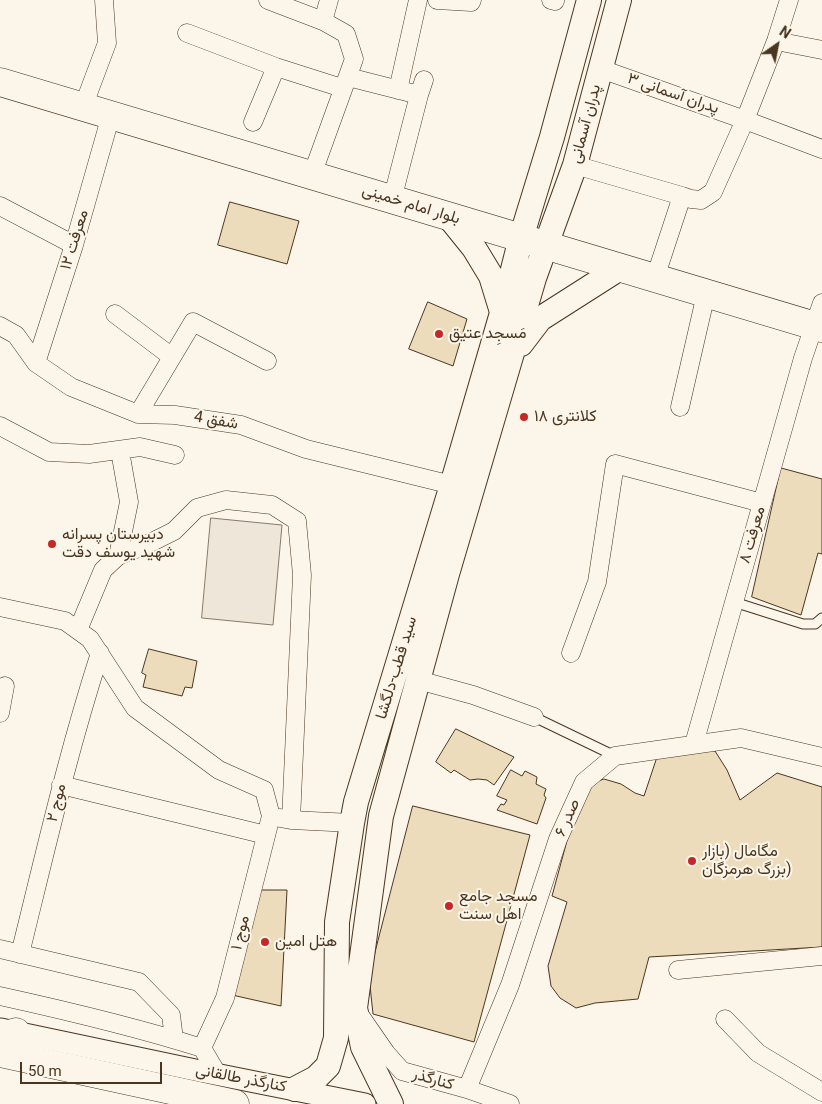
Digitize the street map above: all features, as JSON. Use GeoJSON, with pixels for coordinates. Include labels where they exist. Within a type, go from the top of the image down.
{"type":"FeatureCollection","features":[{"type":"Feature","properties":{"kind":"main road","name":"پدران آسمانی"},"geometry":{"type":"LineString","coordinates":[[533,242],[552,137],[590,0]]}},
{"type":"Feature","properties":{"kind":"main road","name":"پدران آسمانی"},"geometry":{"type":"LineString","coordinates":[[533,242],[575,165],[619,0]]}},
{"type":"Feature","properties":{"kind":"main road","name":"بلوار امام خمینی"},"geometry":{"type":"LineString","coordinates":[[0,82],[706,294],[819,319]]}},
{"type":"Feature","properties":{"kind":"main road"},"geometry":{"type":"LineString","coordinates":[[449,217],[474,248],[492,276],[502,313]]}},
{"type":"Feature","properties":{"kind":"main road","name":"سید قطب-دلگشا"},"geometry":{"type":"LineString","coordinates":[[391,1104],[363,1046],[355,1008],[381,816],[418,680],[452,486],[502,313],[533,242]]}},
{"type":"Feature","properties":{"kind":"main road","name":"سید قطب-دلگشا"},"geometry":{"type":"LineString","coordinates":[[295,1089],[316,1078],[328,1066],[336,1038],[336,922],[356,802],[513,355],[534,278],[533,242]]}},
{"type":"Feature","properties":{"kind":"main road"},"geometry":{"type":"LineString","coordinates":[[513,355],[540,318],[620,268]]}},
{"type":"Feature","properties":{"kind":"main road"},"geometry":{"type":"LineString","coordinates":[[4,1037],[226,1096]]}},
{"type":"Feature","properties":{"kind":"street"},"geometry":{"type":"LineString","coordinates":[[83,107],[107,43],[104,0]]}},
{"type":"Feature","properties":{"kind":"street"},"geometry":{"type":"LineString","coordinates":[[268,0],[322,21],[346,34],[354,59],[312,175]]}},
{"type":"Feature","properties":{"kind":"street"},"geometry":{"type":"LineString","coordinates":[[322,21],[329,0]]}},
{"type":"Feature","properties":{"kind":"street"},"geometry":{"type":"LineString","coordinates":[[398,90],[418,0]]}},
{"type":"Feature","properties":{"kind":"street"},"geometry":{"type":"LineString","coordinates":[[437,0],[471,2],[472,0]]}},
{"type":"Feature","properties":{"kind":"street"},"geometry":{"type":"LineString","coordinates":[[575,165],[692,199],[701,200],[708,197],[713,192],[745,120],[776,41],[789,0]]}},
{"type":"Feature","properties":{"kind":"street"},"geometry":{"type":"LineString","coordinates":[[187,33],[276,67],[345,82],[398,90],[422,88],[392,200]]}},
{"type":"Feature","properties":{"kind":"street"},"geometry":{"type":"LineString","coordinates":[[776,41],[822,50]]}},
{"type":"Feature","properties":{"kind":"street"},"geometry":{"type":"LineString","coordinates":[[253,122],[276,67]]}},
{"type":"Feature","properties":{"kind":"street","name":"پدران آسمانی ۳"},"geometry":{"type":"LineString","coordinates":[[601,69],[822,149]]}},
{"type":"Feature","properties":{"kind":"street","name":"معرفت ۱۲"},"geometry":{"type":"LineString","coordinates":[[36,363],[74,245],[111,115]]}},
{"type":"Feature","properties":{"kind":"street"},"geometry":{"type":"LineString","coordinates":[[655,278],[682,196]]}},
{"type":"Feature","properties":{"kind":"street"},"geometry":{"type":"LineString","coordinates":[[0,206],[74,245]]}},
{"type":"Feature","properties":{"kind":"street"},"geometry":{"type":"LineString","coordinates":[[680,407],[706,294]]}},
{"type":"Feature","properties":{"kind":"street"},"geometry":{"type":"LineString","coordinates":[[115,314],[172,357]]}},
{"type":"Feature","properties":{"kind":"street","name":"معرفت ۸"},"geometry":{"type":"LineString","coordinates":[[694,744],[762,503],[819,319]]}},
{"type":"Feature","properties":{"kind":"street"},"geometry":{"type":"LineString","coordinates":[[138,414],[193,322],[267,361]]}},
{"type":"Feature","properties":{"kind":"street","name":"شفق 4"},"geometry":{"type":"LineString","coordinates":[[0,326],[16,335],[36,363],[71,387],[138,414],[175,415],[241,425],[306,449],[452,486]]}},
{"type":"Feature","properties":{"kind":"street"},"geometry":{"type":"LineString","coordinates":[[0,426],[49,452],[89,454],[140,447],[175,455]]}},
{"type":"Feature","properties":{"kind":"street"},"geometry":{"type":"LineString","coordinates":[[118,556],[129,502],[120,451]]}},
{"type":"Feature","properties":{"kind":"street"},"geometry":{"type":"LineString","coordinates":[[571,653],[597,582],[615,464],[762,503]]}},
{"type":"Feature","properties":{"kind":"street"},"geometry":{"type":"LineString","coordinates":[[78,630],[104,570],[118,556],[174,531],[197,508],[226,500],[272,505],[297,521],[302,575],[291,820]]}},
{"type":"Feature","properties":{"kind":"street"},"geometry":{"type":"LineString","coordinates":[[0,607],[65,621],[90,639],[135,708],[219,770],[264,790],[271,816],[291,820],[352,823]]}},
{"type":"Feature","properties":{"kind":"street","name":"موج ۲"},"geometry":{"type":"LineString","coordinates":[[20,954],[61,786],[100,653]]}},
{"type":"Feature","properties":{"kind":"street"},"geometry":{"type":"LineString","coordinates":[[418,680],[473,695],[534,717]]}},
{"type":"Feature","properties":{"kind":"street"},"geometry":{"type":"LineString","coordinates":[[0,713],[5,686]]}},
{"type":"Feature","properties":{"kind":"street"},"geometry":{"type":"LineString","coordinates":[[615,756],[741,738],[822,756]]}},
{"type":"Feature","properties":{"kind":"street","name":"صدر ۶"},"geometry":{"type":"LineString","coordinates":[[467,1090],[510,985],[558,839],[584,782],[615,756]]}},
{"type":"Feature","properties":{"kind":"street"},"geometry":{"type":"LineString","coordinates":[[61,786],[266,835]]}},
{"type":"Feature","properties":{"kind":"street","name":"موج ۱"},"geometry":{"type":"LineString","coordinates":[[202,1048],[225,998],[271,816]]}},
{"type":"Feature","properties":{"kind":"street"},"geometry":{"type":"LineString","coordinates":[[0,949],[139,982],[171,1015],[174,1039]]}},
{"type":"Feature","properties":{"kind":"street"},"geometry":{"type":"LineString","coordinates":[[678,970],[822,956]]}},
{"type":"Feature","properties":{"kind":"street"},"geometry":{"type":"LineString","coordinates":[[0,996],[111,1021],[202,1048],[226,1096]]}},
{"type":"Feature","properties":{"kind":"street","name":"کنارگذر"},"geometry":{"type":"LineString","coordinates":[[355,1008],[386,1053],[402,1071],[510,1104]]}},
{"type":"Feature","properties":{"kind":"street"},"geometry":{"type":"LineString","coordinates":[[725,1019],[758,1052],[822,1092]]}},
{"type":"Feature","properties":{"kind":"street","name":"کنارگذر طالقانی"},"geometry":{"type":"LineString","coordinates":[[226,1096],[295,1089],[365,1104]]}},
{"type":"Feature","properties":{"kind":"lane"},"geometry":{"type":"LineString","coordinates":[[734,602],[803,624],[815,624],[822,618]]}},
{"type":"Feature","properties":{"kind":"lane"},"geometry":{"type":"LineString","coordinates":[[534,717],[615,756]]}},
{"type":"Feature","properties":{"kind":"shaded area"},"geometry":{"type":"Polygon","coordinates":[[[211,518],[282,525],[273,625],[202,618],[211,518]]]}},
{"type":"Feature","properties":{"kind":"building"},"geometry":{"type":"Polygon","coordinates":[[[230,202],[299,221],[287,264],[218,245],[230,202]]]}},
{"type":"Feature","properties":{"kind":"building","name":"مَسجِد عتیق"},"geometry":{"type":"Polygon","coordinates":[[[428,302],[467,319],[453,366],[409,349],[428,302]]]}},
{"type":"Feature","properties":{"kind":"building"},"geometry":{"type":"Polygon","coordinates":[[[781,468],[822,479],[822,554],[818,553],[801,615],[752,597],[781,468]]]}},
{"type":"Feature","properties":{"kind":"building"},"geometry":{"type":"Polygon","coordinates":[[[149,649],[197,661],[192,688],[185,687],[182,696],[143,687],[146,675],[142,673],[149,649]]]}},
{"type":"Feature","properties":{"kind":"building"},"geometry":{"type":"Polygon","coordinates":[[[456,729],[514,757],[494,785],[487,780],[470,780],[454,770],[451,773],[436,762],[456,729]]]}},
{"type":"Feature","properties":{"kind":"building","name":"مگامال (بازار بزرگ هرمزگان)"},"geometry":{"type":"Polygon","coordinates":[[[683,746],[715,751],[727,770],[740,800],[777,773],[822,787],[822,947],[649,957],[638,999],[595,1003],[576,1008],[560,998],[551,986],[548,966],[567,902],[552,896],[571,826],[593,783],[604,779],[621,784],[635,793],[644,796],[657,757],[683,746]]]}},
{"type":"Feature","properties":{"kind":"building"},"geometry":{"type":"Polygon","coordinates":[[[511,770],[522,776],[525,771],[537,777],[536,784],[546,789],[544,795],[546,798],[537,824],[497,810],[507,800],[497,796],[511,770]]]}},
{"type":"Feature","properties":{"kind":"building","name":"مسجد جامع اهل سنت"},"geometry":{"type":"Polygon","coordinates":[[[413,806],[530,835],[474,1042],[373,1014],[369,976],[413,806]]]}},
{"type":"Feature","properties":{"kind":"building","name":"هتل امین"},"geometry":{"type":"Polygon","coordinates":[[[260,890],[287,890],[281,1006],[232,995],[260,890]]]}},
{"type":"Feature","properties":{"kind":"place","name":"مَسجِد عتیق"},"geometry":{"type":"Point","coordinates":[439,334]}},
{"type":"Feature","properties":{"kind":"place","name":"کلانتری ۱۸"},"geometry":{"type":"Point","coordinates":[524,417]}},
{"type":"Feature","properties":{"kind":"place","name":"دبیرستان پسرانه شهید یوسف دقت"},"geometry":{"type":"Point","coordinates":[52,544]}},
{"type":"Feature","properties":{"kind":"place","name":"مگامال (بازار بزرگ هرمزگان)"},"geometry":{"type":"Point","coordinates":[692,861]}},
{"type":"Feature","properties":{"kind":"place","name":"مسجد جامع اهل سنت"},"geometry":{"type":"Point","coordinates":[449,906]}},
{"type":"Feature","properties":{"kind":"place","name":"هتل امین"},"geometry":{"type":"Point","coordinates":[265,942]}}]}
